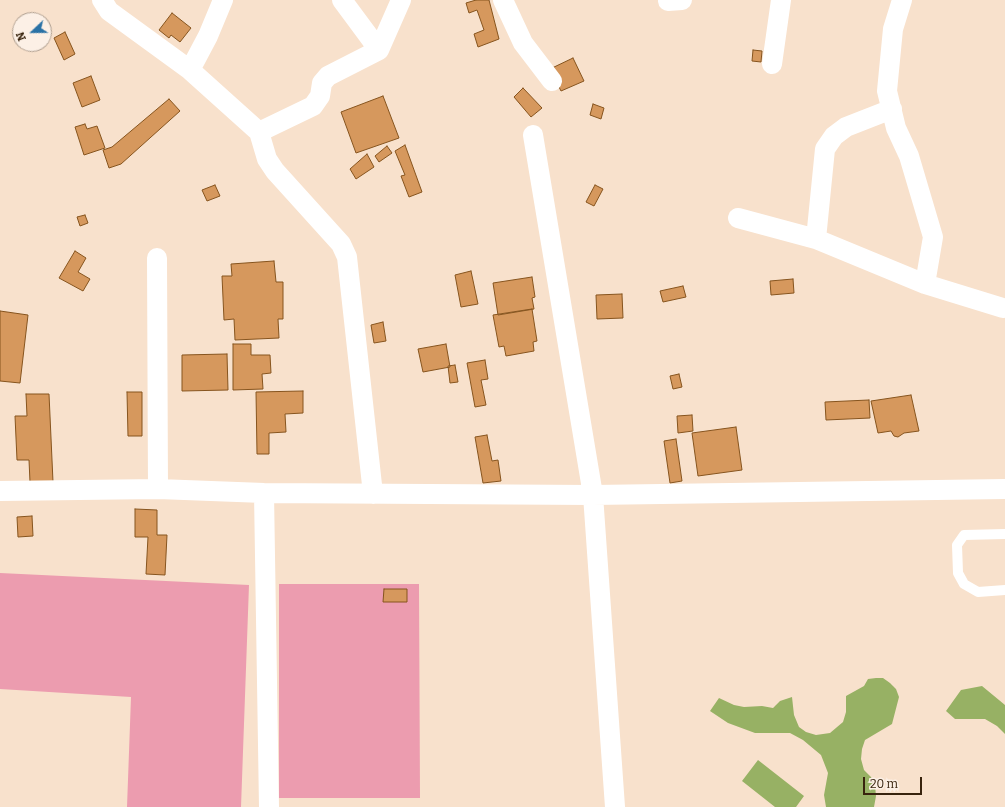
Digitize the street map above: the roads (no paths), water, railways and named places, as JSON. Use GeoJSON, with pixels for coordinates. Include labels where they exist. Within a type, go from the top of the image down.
{"type":"FeatureCollection","features":[{"type":"Feature","properties":{"kind":"street"},"geometry":{"type":"LineString","coordinates":[[102,0],[109,11],[190,70],[259,132],[267,159],[275,171],[333,233],[341,244],[346,256],[373,494]]}},
{"type":"Feature","properties":{"kind":"street"},"geometry":{"type":"LineString","coordinates":[[190,70],[208,36],[223,0]]}},
{"type":"Feature","properties":{"kind":"street"},"geometry":{"type":"LineString","coordinates":[[342,0],[379,50]]}},
{"type":"Feature","properties":{"kind":"street"},"geometry":{"type":"LineString","coordinates":[[259,132],[313,106],[320,96],[322,83],[328,76],[379,50],[401,0]]}},
{"type":"Feature","properties":{"kind":"street"},"geometry":{"type":"LineString","coordinates":[[503,0],[523,43],[552,81]]}},
{"type":"Feature","properties":{"kind":"street"},"geometry":{"type":"LineString","coordinates":[[772,64],[781,0]]}},
{"type":"Feature","properties":{"kind":"street"},"geometry":{"type":"LineString","coordinates":[[902,0],[893,29],[887,91],[896,128],[908,156],[933,237],[925,284]]}},
{"type":"Feature","properties":{"kind":"street"},"geometry":{"type":"LineString","coordinates":[[816,239],[824,149],[834,136],[846,127],[892,109]]}},
{"type":"Feature","properties":{"kind":"street"},"geometry":{"type":"LineString","coordinates":[[533,134],[593,495],[615,807]]}},
{"type":"Feature","properties":{"kind":"street"},"geometry":{"type":"LineString","coordinates":[[738,218],[816,239],[925,284],[1002,308]]}},
{"type":"Feature","properties":{"kind":"street"},"geometry":{"type":"LineString","coordinates":[[157,258],[158,489]]}},
{"type":"Feature","properties":{"kind":"street"},"geometry":{"type":"LineString","coordinates":[[0,491],[158,489],[264,493],[593,495],[1005,489]]}},
{"type":"Feature","properties":{"kind":"street"},"geometry":{"type":"LineString","coordinates":[[264,493],[269,807]]}},
{"type":"Feature","properties":{"kind":"lane"},"geometry":{"type":"LineString","coordinates":[[1005,534],[964,535],[957,545],[958,573],[964,584],[978,592],[1005,590]]}}]}
